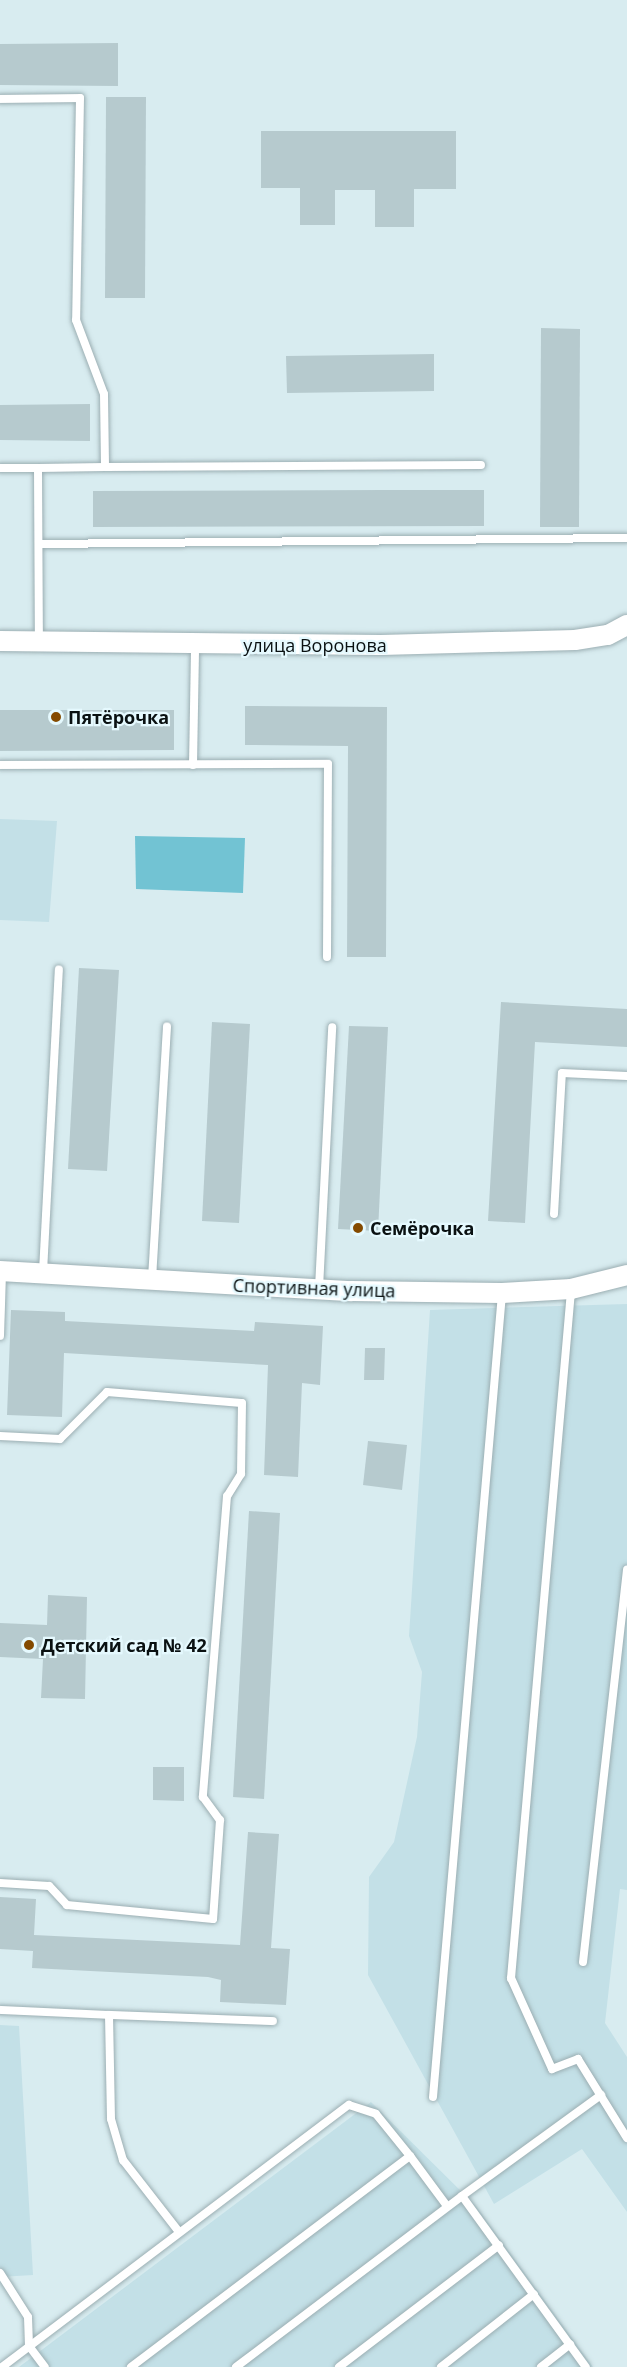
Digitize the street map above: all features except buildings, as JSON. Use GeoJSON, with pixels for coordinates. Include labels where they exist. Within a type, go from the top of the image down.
{"type":"FeatureCollection","features":[{"type":"Feature","properties":{"kind":"street","name":"улица Воронова"},"geometry":{"type":"LineString","coordinates":[[0,641],[195,645],[575,640],[608,635],[627,625]]}},
{"type":"Feature","properties":{"kind":"street","name":"Спортивная улица"},"geometry":{"type":"LineString","coordinates":[[1,1271],[319,1290],[502,1293],[571,1289],[627,1275]]}},
{"type":"Feature","properties":{"kind":"lane"},"geometry":{"type":"LineString","coordinates":[[0,99],[80,98],[76,320],[104,394],[105,467]]}},
{"type":"Feature","properties":{"kind":"lane"},"geometry":{"type":"LineString","coordinates":[[0,468],[481,465]]}},
{"type":"Feature","properties":{"kind":"lane"},"geometry":{"type":"LineString","coordinates":[[38,468],[39,643]]}},
{"type":"Feature","properties":{"kind":"lane"},"geometry":{"type":"LineString","coordinates":[[40,544],[627,538]]}},
{"type":"Feature","properties":{"kind":"lane"},"geometry":{"type":"LineString","coordinates":[[193,765],[195,645]]}},
{"type":"Feature","properties":{"kind":"lane"},"geometry":{"type":"LineString","coordinates":[[0,765],[328,764],[327,957]]}},
{"type":"Feature","properties":{"kind":"lane"},"geometry":{"type":"LineString","coordinates":[[42,1274],[59,969]]}},
{"type":"Feature","properties":{"kind":"lane"},"geometry":{"type":"LineString","coordinates":[[152,1280],[166,1026]]}},
{"type":"Feature","properties":{"kind":"lane"},"geometry":{"type":"LineString","coordinates":[[319,1290],[332,1027]]}},
{"type":"Feature","properties":{"kind":"lane"},"geometry":{"type":"LineString","coordinates":[[554,1214],[562,1073],[627,1076]]}},
{"type":"Feature","properties":{"kind":"lane"},"geometry":{"type":"LineString","coordinates":[[0,1336],[1,1271]]}},
{"type":"Feature","properties":{"kind":"lane"},"geometry":{"type":"LineString","coordinates":[[571,1289],[511,1978],[552,2069],[578,2059],[627,2138]]}},
{"type":"Feature","properties":{"kind":"lane"},"geometry":{"type":"LineString","coordinates":[[433,2097],[502,1293]]}},
{"type":"Feature","properties":{"kind":"lane"},"geometry":{"type":"LineString","coordinates":[[0,1436],[60,1439],[107,1392],[242,1403],[241,1474],[227,1496],[202,1797],[220,1820],[213,1919],[67,1905],[49,1886],[0,1883]]}},
{"type":"Feature","properties":{"kind":"lane"},"geometry":{"type":"LineString","coordinates":[[583,1962],[627,1569]]}},
{"type":"Feature","properties":{"kind":"lane"},"geometry":{"type":"LineString","coordinates":[[0,2010],[273,2020]]}},
{"type":"Feature","properties":{"kind":"lane"},"geometry":{"type":"LineString","coordinates":[[109,2015],[111,2119],[123,2160],[179,2232]]}},
{"type":"Feature","properties":{"kind":"lane"},"geometry":{"type":"LineString","coordinates":[[236,2367],[447,2206],[601,2095]]}},
{"type":"Feature","properties":{"kind":"lane"},"geometry":{"type":"LineString","coordinates":[[2,2367],[349,2105],[376,2115],[447,2206]]}},
{"type":"Feature","properties":{"kind":"lane"},"geometry":{"type":"LineString","coordinates":[[131,2367],[410,2156]]}},
{"type":"Feature","properties":{"kind":"lane"},"geometry":{"type":"LineString","coordinates":[[462,2196],[586,2367]]}},
{"type":"Feature","properties":{"kind":"lane"},"geometry":{"type":"LineString","coordinates":[[339,2367],[499,2245]]}},
{"type":"Feature","properties":{"kind":"lane"},"geometry":{"type":"LineString","coordinates":[[0,2273],[28,2317],[29,2346],[45,2367]]}},
{"type":"Feature","properties":{"kind":"lane"},"geometry":{"type":"LineString","coordinates":[[441,2367],[534,2294]]}},
{"type":"Feature","properties":{"kind":"lane"},"geometry":{"type":"LineString","coordinates":[[541,2367],[570,2344]]}},
{"type":"Feature","properties":{"kind":"shaded area"},"geometry":{"type":"Polygon","coordinates":[[[0,819],[57,821],[49,922],[0,920],[0,819]]]}},
{"type":"Feature","properties":{"kind":"shaded area"},"geometry":{"type":"Polygon","coordinates":[[[135,836],[245,838],[243,893],[136,889],[135,836]]]}},
{"type":"Feature","properties":{"kind":"shaded area"},"geometry":{"type":"Polygon","coordinates":[[[627,1304],[627,1890],[620,1889],[605,2023],[627,2057],[627,2212],[582,2149],[494,2204],[368,1975],[369,1877],[394,1842],[417,1737],[422,1672],[409,1636],[430,1310],[627,1304]]]}},
{"type":"Feature","properties":{"kind":"shaded area"},"geometry":{"type":"Polygon","coordinates":[[[0,2025],[19,2026],[33,2275],[0,2277],[0,2025]]]}},
{"type":"Feature","properties":{"kind":"shaded area"},"geometry":{"type":"Polygon","coordinates":[[[371,2102],[476,2206],[593,2367],[19,2367],[371,2102]]]}},
{"type":"Feature","properties":{"kind":"place","name":"Пятёрочка"},"geometry":{"type":"Point","coordinates":[56,717]}},
{"type":"Feature","properties":{"kind":"place","name":"Семёрочка"},"geometry":{"type":"Point","coordinates":[358,1228]}},
{"type":"Feature","properties":{"kind":"place","name":"Детский сад № 42"},"geometry":{"type":"Point","coordinates":[29,1645]}}]}
